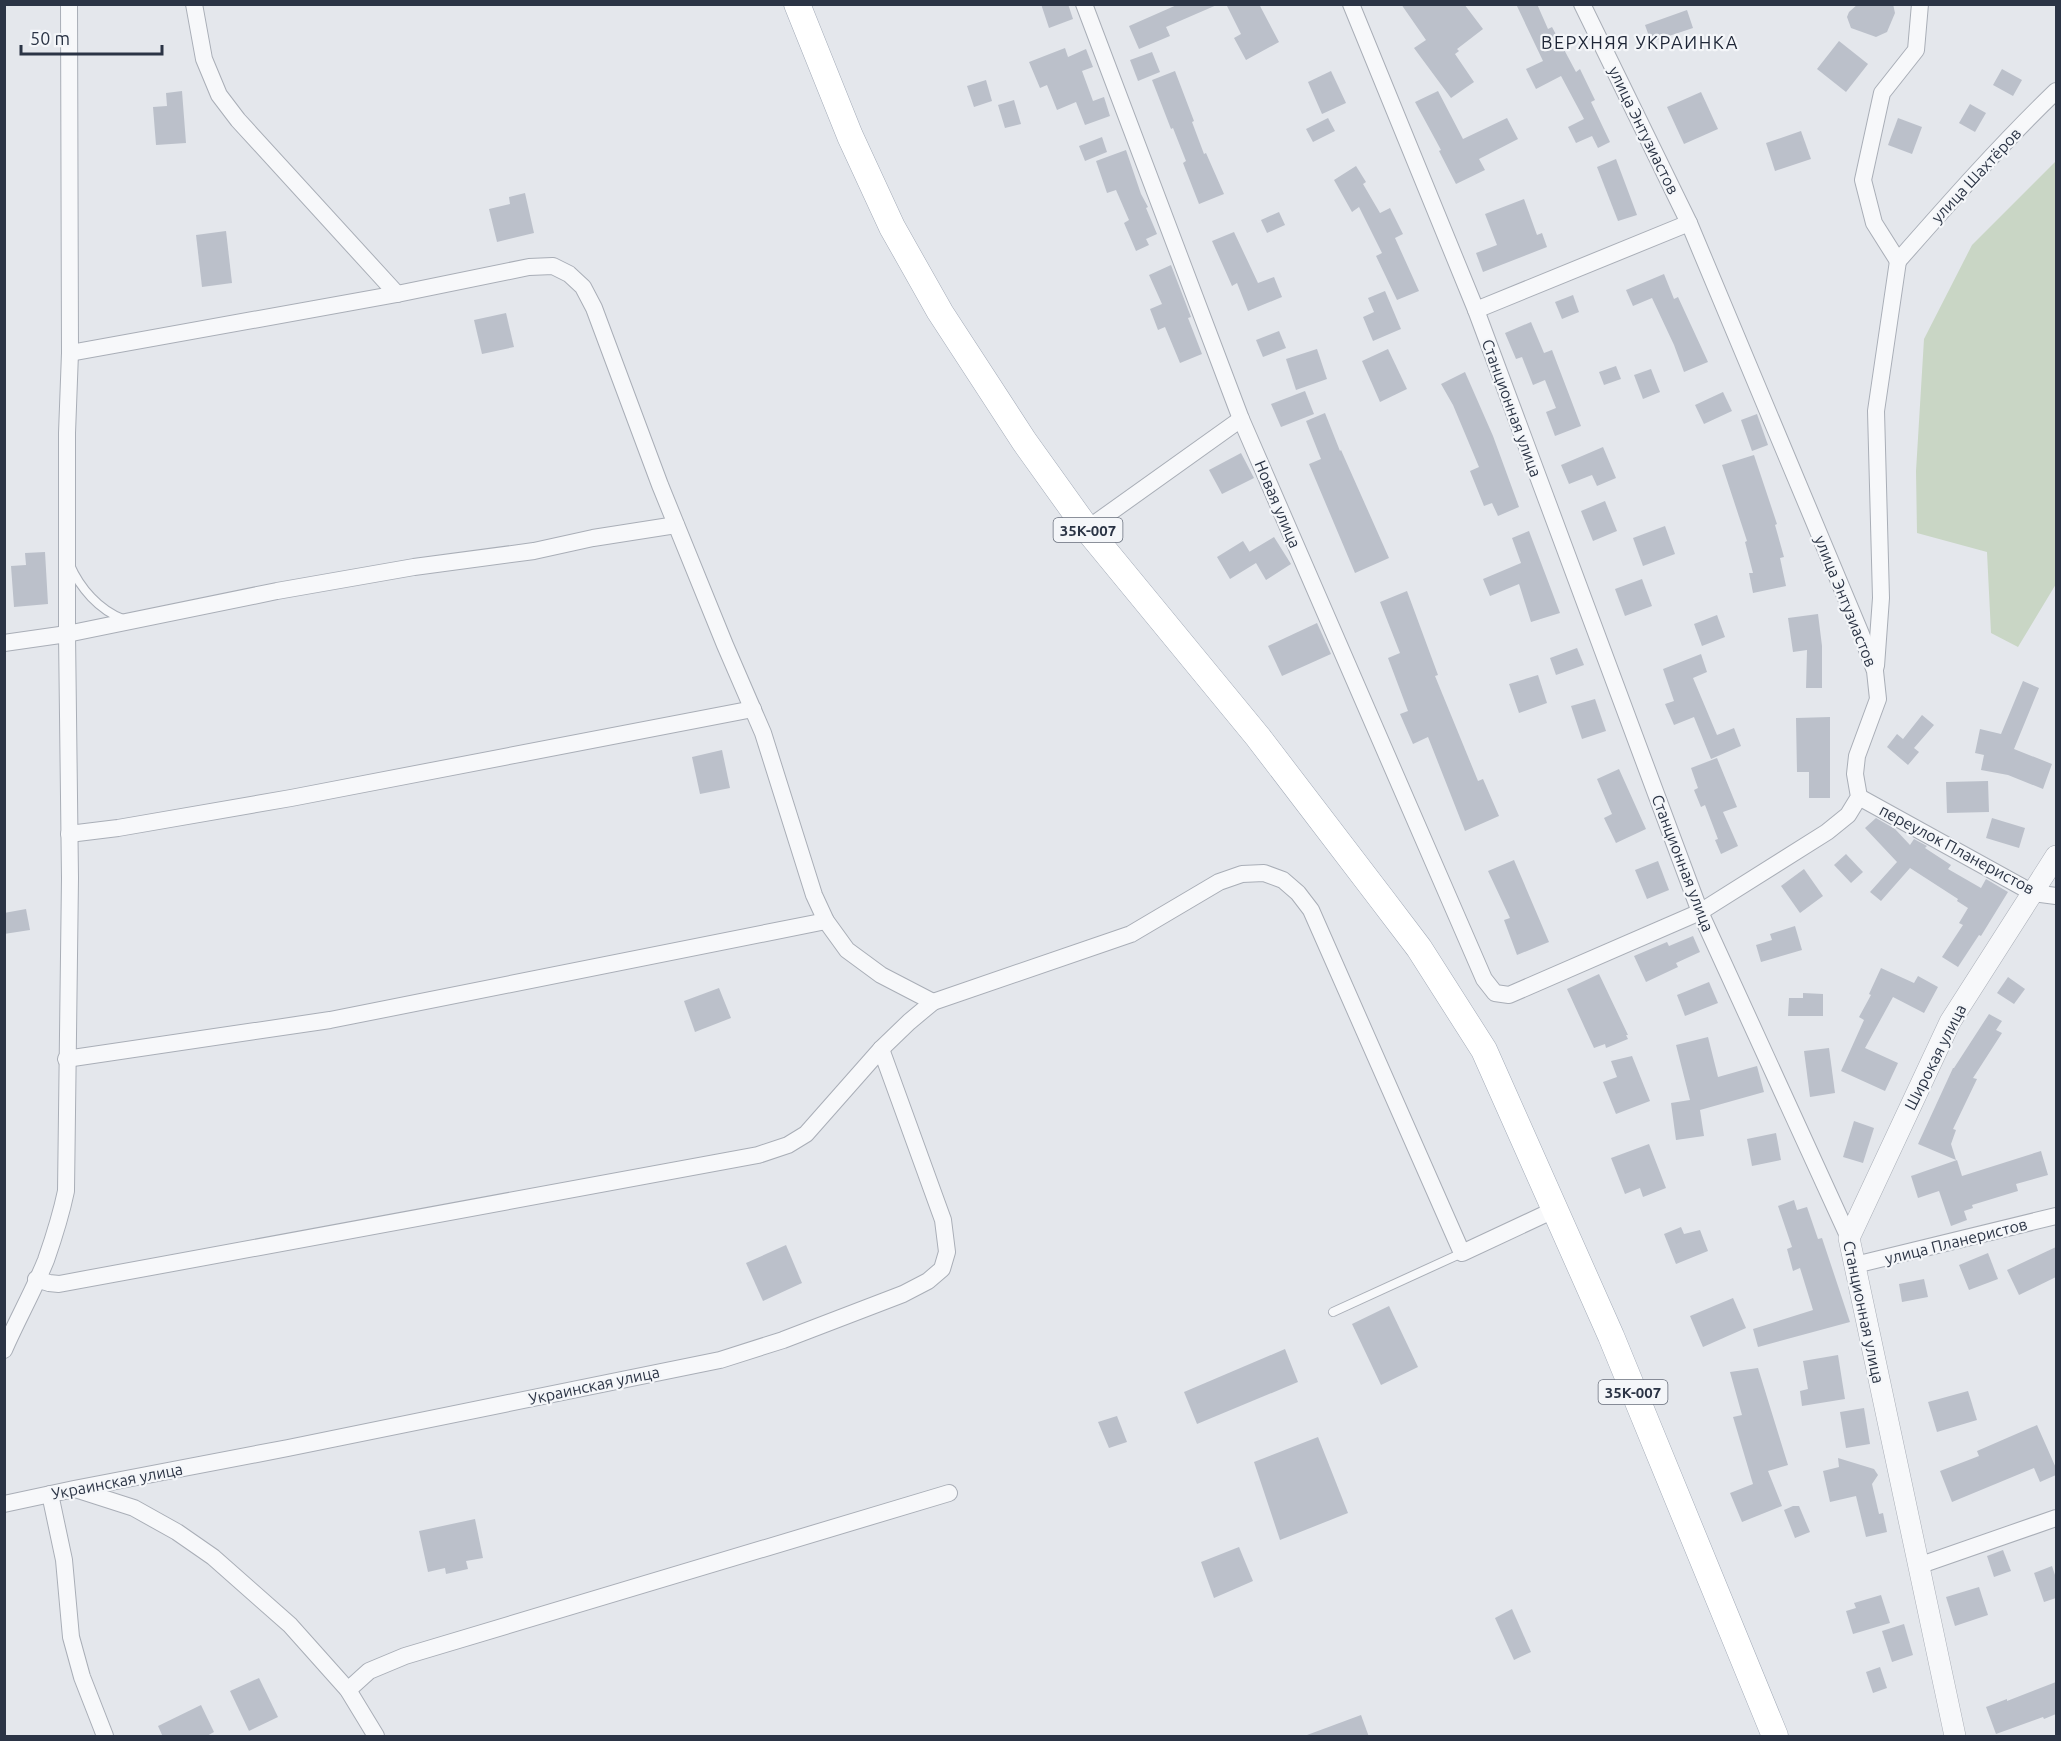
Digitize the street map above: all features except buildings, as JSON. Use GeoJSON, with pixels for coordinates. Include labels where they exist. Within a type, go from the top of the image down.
{"type":"FeatureCollection","features":[{"type":"Feature","properties":{"kind":"main road","name":"35К-007"},"geometry":{"type":"LineString","coordinates":[[797,4],[850,136],[892,227],[940,312],[1011,422],[1087,529],[1258,737],[1419,948],[1484,1050],[1611,1336],[1776,1737]]}},
{"type":"Feature","properties":{"kind":"street"},"geometry":{"type":"LineString","coordinates":[[4,1350],[45,1262],[60,1219],[66,1191],[69,834],[67,558],[70,353],[69,4]]}},
{"type":"Feature","properties":{"kind":"street"},"geometry":{"type":"LineString","coordinates":[[194,4],[204,58],[219,95],[238,120],[397,294]]}},
{"type":"Feature","properties":{"kind":"street","name":"Новая улица"},"geometry":{"type":"LineString","coordinates":[[1084,4],[1241,419],[1484,979],[1496,993],[1509,995],[1700,912]]}},
{"type":"Feature","properties":{"kind":"street","name":"Станционная улица"},"geometry":{"type":"LineString","coordinates":[[1351,4],[1476,310],[1700,912],[1849,1238],[1955,1737]]}},
{"type":"Feature","properties":{"kind":"street","name":"улица Энтузиастов"},"geometry":{"type":"LineString","coordinates":[[1582,4],[1689,223],[1875,671],[1878,699],[1857,756],[1855,774],[1858,797]]}},
{"type":"Feature","properties":{"kind":"street"},"geometry":{"type":"LineString","coordinates":[[1875,671],[1881,598],[1876,411],[1898,261],[1874,223],[1863,180],[1882,93],[1916,50],[1920,4]]}},
{"type":"Feature","properties":{"kind":"street","name":"улица Шахтёров"},"geometry":{"type":"LineString","coordinates":[[1898,261],[1965,185],[2056,91]]}},
{"type":"Feature","properties":{"kind":"street"},"geometry":{"type":"LineString","coordinates":[[1476,310],[1689,223]]}},
{"type":"Feature","properties":{"kind":"street"},"geometry":{"type":"LineString","coordinates":[[70,353],[397,294],[529,267],[554,266],[569,274],[584,287],[594,308],[676,525],[762,732],[814,895],[826,921],[847,950],[881,975],[933,1002]]}},
{"type":"Feature","properties":{"kind":"street"},"geometry":{"type":"LineString","coordinates":[[1087,529],[1241,419]]}},
{"type":"Feature","properties":{"kind":"street"},"geometry":{"type":"LineString","coordinates":[[4,643],[67,634],[277,591],[414,567],[534,551],[593,538],[676,525]]}},
{"type":"Feature","properties":{"kind":"street"},"geometry":{"type":"LineString","coordinates":[[69,834],[118,828],[291,798],[753,710]]}},
{"type":"Feature","properties":{"kind":"street"},"geometry":{"type":"LineString","coordinates":[[1700,912],[1827,832],[1848,815],[1858,797]]}},
{"type":"Feature","properties":{"kind":"street","name":"переулок Планеристов"},"geometry":{"type":"LineString","coordinates":[[1858,797],[2033,893],[2056,896]]}},
{"type":"Feature","properties":{"kind":"street","name":"Широкая улица"},"geometry":{"type":"LineString","coordinates":[[1849,1238],[1950,1022],[2056,856]]}},
{"type":"Feature","properties":{"kind":"street"},"geometry":{"type":"LineString","coordinates":[[36,1279],[59,1284],[758,1155],[788,1145],[806,1134],[881,1049],[933,1002],[1131,934],[1219,882],[1242,874],[1264,873],[1283,880],[1298,893],[1311,910],[1462,1253],[1556,1209]]}},
{"type":"Feature","properties":{"kind":"street"},"geometry":{"type":"LineString","coordinates":[[66,1059],[330,1020],[826,921]]}},
{"type":"Feature","properties":{"kind":"street","name":"Украинская улица"},"geometry":{"type":"LineString","coordinates":[[4,1504],[720,1360],[783,1340],[903,1294],[928,1281],[942,1269],[947,1252],[943,1220],[881,1049]]}},
{"type":"Feature","properties":{"kind":"street","name":"улица Планеристов"},"geometry":{"type":"LineString","coordinates":[[1855,1265],[2056,1216]]}},
{"type":"Feature","properties":{"kind":"street"},"geometry":{"type":"LineString","coordinates":[[74,1489],[134,1508],[177,1532],[213,1557],[290,1625],[348,1690],[376,1737]]}},
{"type":"Feature","properties":{"kind":"street"},"geometry":{"type":"LineString","coordinates":[[348,1690],[369,1671],[405,1656],[949,1493]]}},
{"type":"Feature","properties":{"kind":"street"},"geometry":{"type":"LineString","coordinates":[[50,1494],[64,1560],[71,1637],[82,1677],[105,1737]]}},
{"type":"Feature","properties":{"kind":"street"},"geometry":{"type":"LineString","coordinates":[[1918,1566],[2056,1518]]}},
{"type":"Feature","properties":{"kind":"lane"},"geometry":{"type":"LineString","coordinates":[[67,558],[83,587],[99,605],[113,615],[129,621]]}},
{"type":"Feature","properties":{"kind":"lane"},"geometry":{"type":"LineString","coordinates":[[1333,1312],[1462,1253]]}},
{"type":"Feature","properties":{"kind":"green space"},"geometry":{"type":"Polygon","coordinates":[[[2056,161],[2056,584],[2018,647],[1991,633],[1987,552],[1917,533],[1916,471],[1924,339],[1972,245],[2056,161]]]}},
{"type":"Feature","properties":{"kind":"district","name":"ВЕРХНЯЯ УКРАИНКА"},"geometry":{"type":"Point","coordinates":[1640,42]}}]}
